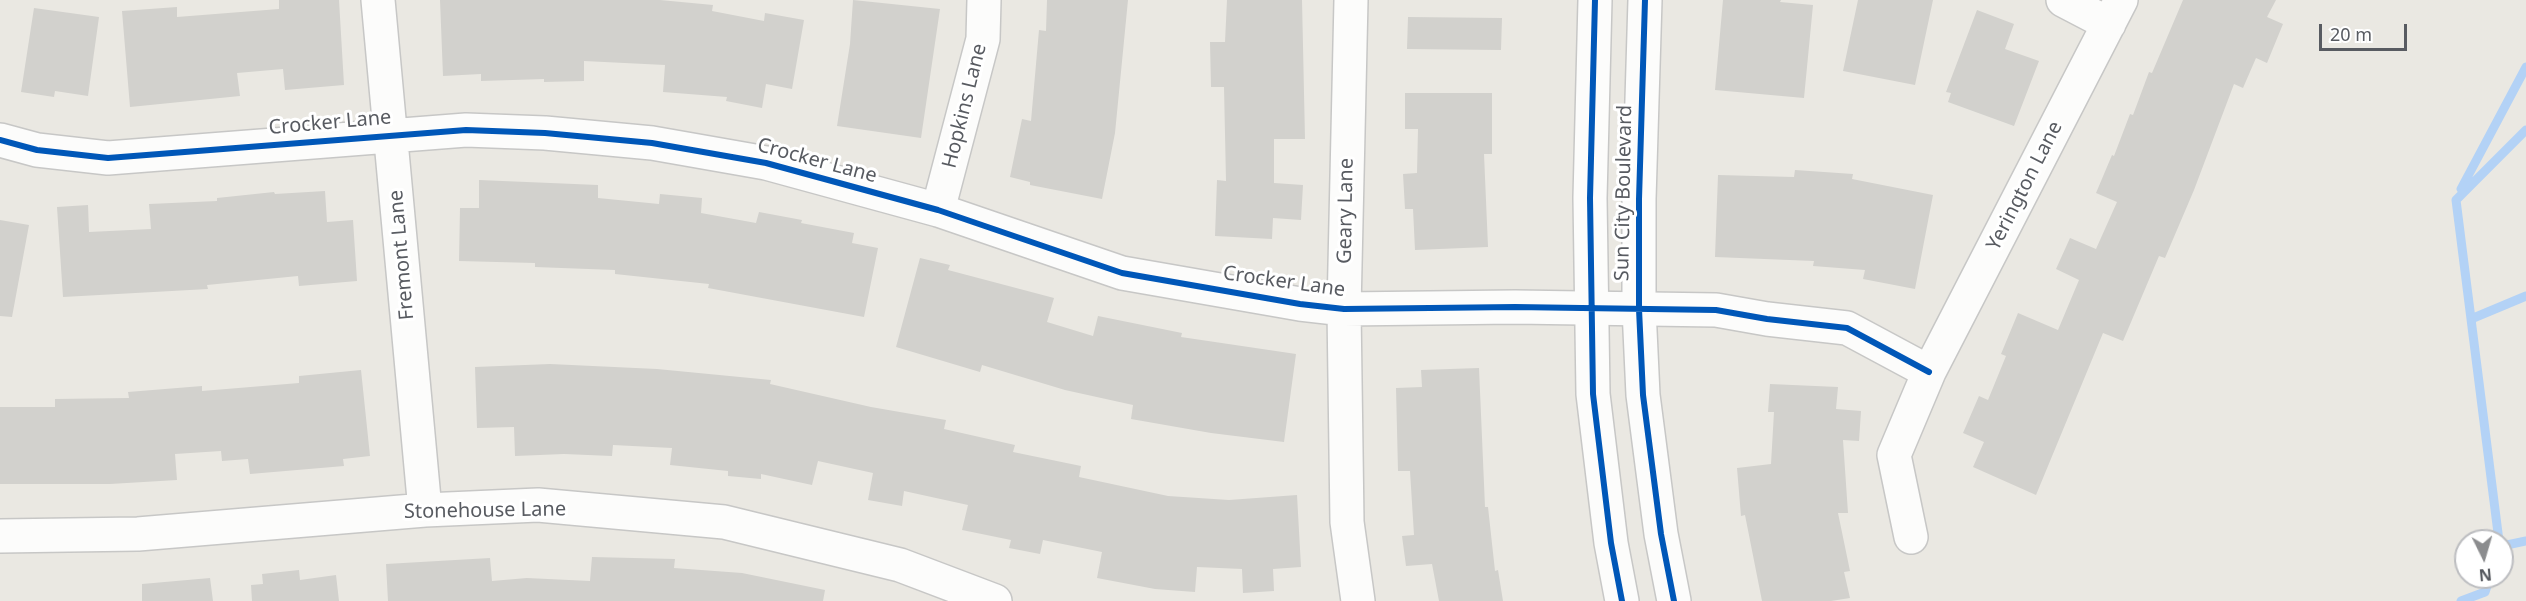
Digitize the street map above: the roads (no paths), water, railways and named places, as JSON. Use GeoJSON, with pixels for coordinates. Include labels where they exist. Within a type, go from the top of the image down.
{"type":"FeatureCollection","features":[{"type":"Feature","properties":{"kind":"street","name":"Fremont Lane"},"geometry":{"type":"LineString","coordinates":[[378,0],[425,510]]}},
{"type":"Feature","properties":{"kind":"street","name":"Hopkins Lane"},"geometry":{"type":"LineString","coordinates":[[938,210],[983,39],[984,0]]}},
{"type":"Feature","properties":{"kind":"street","name":"Geary Lane"},"geometry":{"type":"LineString","coordinates":[[1351,0],[1344,309],[1347,522],[1358,601]]}},
{"type":"Feature","properties":{"kind":"street","name":"Sun City Boulevard"},"geometry":{"type":"LineString","coordinates":[[1596,0],[1590,198],[1615,309],[1646,415],[1661,534],[1674,601]]}},
{"type":"Feature","properties":{"kind":"street","name":"Sun City Boulevard"},"geometry":{"type":"LineString","coordinates":[[1622,601],[1611,543],[1594,405],[1639,199],[1645,0]]}},
{"type":"Feature","properties":{"kind":"street"},"geometry":{"type":"LineString","coordinates":[[2063,0],[2115,12]]}},
{"type":"Feature","properties":{"kind":"street","name":"Yerington Lane"},"geometry":{"type":"LineString","coordinates":[[1911,537],[1894,455],[1929,372],[2115,12]]}},
{"type":"Feature","properties":{"kind":"street","name":"Crocker Lane"},"geometry":{"type":"LineString","coordinates":[[0,140],[37,150],[108,158],[466,130],[545,133],[652,143],[766,163],[938,210],[1122,273],[1300,304],[1344,309],[1716,310],[1767,319],[1846,328],[1929,372]]}},
{"type":"Feature","properties":{"kind":"street","name":"Stonehouse Lane"},"geometry":{"type":"LineString","coordinates":[[0,536],[138,534],[425,510],[538,505],[724,522],[900,566],[995,601]]}},
{"type":"Feature","properties":{"kind":"waterway"},"geometry":{"type":"LineString","coordinates":[[2461,189],[2526,67]]}},
{"type":"Feature","properties":{"kind":"waterway"},"geometry":{"type":"LineString","coordinates":[[2497,529],[2456,200],[2526,130]]}},
{"type":"Feature","properties":{"kind":"waterway"},"geometry":{"type":"LineString","coordinates":[[2471,319],[2526,296]]}},
{"type":"Feature","properties":{"kind":"waterway"},"geometry":{"type":"LineString","coordinates":[[2514,544],[2526,541]]}},
{"type":"Feature","properties":{"kind":"waterway"},"geometry":{"type":"LineString","coordinates":[[2461,601],[2485,592],[2486,589]]}}]}
